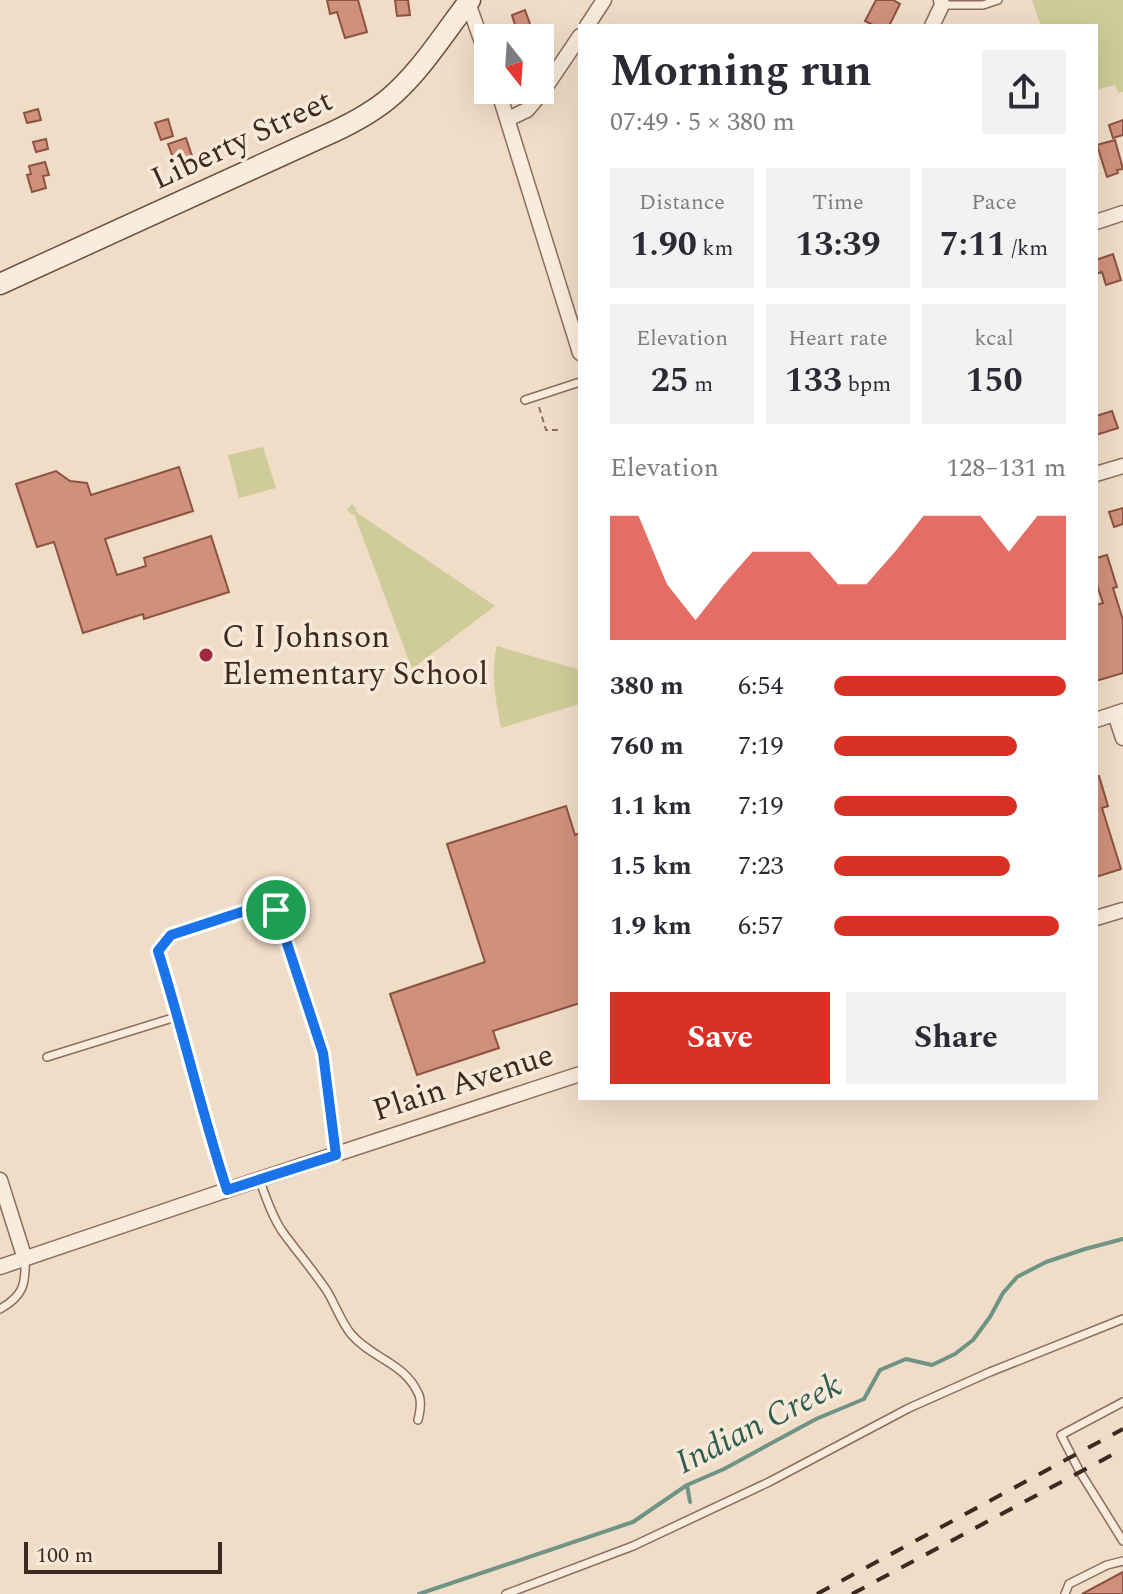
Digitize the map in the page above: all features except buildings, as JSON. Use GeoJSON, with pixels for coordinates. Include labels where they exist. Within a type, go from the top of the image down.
{"type":"FeatureCollection","features":[{"type":"Feature","properties":{"kind":"street"},"geometry":{"type":"LineString","coordinates":[[588,24],[604,0]]}},
{"type":"Feature","properties":{"kind":"street"},"geometry":{"type":"LineString","coordinates":[[469,1],[477,24]]}},
{"type":"Feature","properties":{"kind":"street","name":"Liberty Street"},"geometry":{"type":"LineString","coordinates":[[0,284],[333,132],[370,112],[411,75],[469,1]]}},
{"type":"Feature","properties":{"kind":"street"},"geometry":{"type":"LineString","coordinates":[[933,24],[942,2]]}},
{"type":"Feature","properties":{"kind":"street"},"geometry":{"type":"LineString","coordinates":[[508,119],[527,110],[578,39]]}},
{"type":"Feature","properties":{"kind":"street"},"geometry":{"type":"LineString","coordinates":[[503,104],[578,346]]}},
{"type":"Feature","properties":{"kind":"street"},"geometry":{"type":"LineString","coordinates":[[1098,221],[1123,213]]}},
{"type":"Feature","properties":{"kind":"street"},"geometry":{"type":"LineString","coordinates":[[1098,473],[1123,466]]}},
{"type":"Feature","properties":{"kind":"street"},"geometry":{"type":"LineString","coordinates":[[1098,719],[1119,713],[1123,738]]}},
{"type":"Feature","properties":{"kind":"street"},"geometry":{"type":"LineString","coordinates":[[1098,917],[1123,910]]}},
{"type":"Feature","properties":{"kind":"street","name":"Plain Avenue"},"geometry":{"type":"LineString","coordinates":[[0,1267],[578,1075]]}},
{"type":"Feature","properties":{"kind":"street"},"geometry":{"type":"LineString","coordinates":[[0,1180],[25,1259]]}},
{"type":"Feature","properties":{"kind":"lane"},"geometry":{"type":"LineString","coordinates":[[942,2],[983,5],[998,0]]}},
{"type":"Feature","properties":{"kind":"lane"},"geometry":{"type":"LineString","coordinates":[[525,400],[578,383]]}},
{"type":"Feature","properties":{"kind":"lane"},"geometry":{"type":"LineString","coordinates":[[227,1190],[158,951],[171,935],[266,904],[276,910],[323,1053],[336,1155]]}},
{"type":"Feature","properties":{"kind":"lane"},"geometry":{"type":"LineString","coordinates":[[47,1057],[179,1016]]}},
{"type":"Feature","properties":{"kind":"lane"},"geometry":{"type":"LineString","coordinates":[[260,1181],[281,1230],[310,1265],[352,1334],[377,1355],[401,1369],[420,1397],[418,1420]]}},
{"type":"Feature","properties":{"kind":"lane"},"geometry":{"type":"LineString","coordinates":[[0,1309],[12,1302],[22,1290],[26,1278],[25,1259]]}},
{"type":"Feature","properties":{"kind":"lane"},"geometry":{"type":"LineString","coordinates":[[506,1594],[633,1546],[769,1482],[909,1408],[1123,1319]]}},
{"type":"Feature","properties":{"kind":"lane"},"geometry":{"type":"LineString","coordinates":[[1123,1402],[1061,1435],[1123,1541]]}},
{"type":"Feature","properties":{"kind":"lane"},"geometry":{"type":"LineString","coordinates":[[1065,1594],[1069,1584],[1107,1565],[1123,1561]]}},
{"type":"Feature","properties":{"kind":"path"},"geometry":{"type":"LineString","coordinates":[[538,404],[546,430],[560,430]]}},
{"type":"Feature","properties":{"kind":"shaded area"},"geometry":{"type":"Polygon","coordinates":[[[1032,0],[1123,0],[1123,92],[1118,93],[1115,85],[1098,89],[1098,24],[1040,24],[1032,0]]]}},
{"type":"Feature","properties":{"kind":"shaded area"},"geometry":{"type":"Polygon","coordinates":[[[263,447],[276,488],[239,498],[228,455],[263,447]]]}},
{"type":"Feature","properties":{"kind":"shaded area"},"geometry":{"type":"Polygon","coordinates":[[[352,504],[356,512],[495,606],[412,669],[354,514],[347,509],[352,504]]]}},
{"type":"Feature","properties":{"kind":"shaded area"},"geometry":{"type":"Polygon","coordinates":[[[497,646],[578,669],[578,705],[501,728],[494,677],[497,646]]]}},
{"type":"Feature","properties":{"kind":"waterway","name":"Indian Creek"},"geometry":{"type":"LineString","coordinates":[[419,1594],[633,1522],[687,1485],[724,1469],[816,1419],[864,1399],[880,1370],[906,1359],[932,1365],[955,1354],[973,1340],[1017,1277],[1046,1262],[1123,1239]]}},
{"type":"Feature","properties":{"kind":"waterway"},"geometry":{"type":"LineString","coordinates":[[687,1485],[690,1502]]}},
{"type":"Feature","properties":{"kind":"railway"},"geometry":{"type":"LineString","coordinates":[[817,1594],[1123,1429]]}},
{"type":"Feature","properties":{"kind":"railway"},"geometry":{"type":"LineString","coordinates":[[852,1594],[1123,1449]]}},
{"type":"Feature","properties":{"kind":"place","name":"C I Johnson Elementary School"},"geometry":{"type":"Point","coordinates":[206,655]}},
{"type":"Feature","properties":{"kind":"route"},"geometry":{"type":"LineString","coordinates":[[266,904],[276,910],[323,1053],[336,1155],[227,1190],[158,951],[171,935],[266,904]]}}]}
